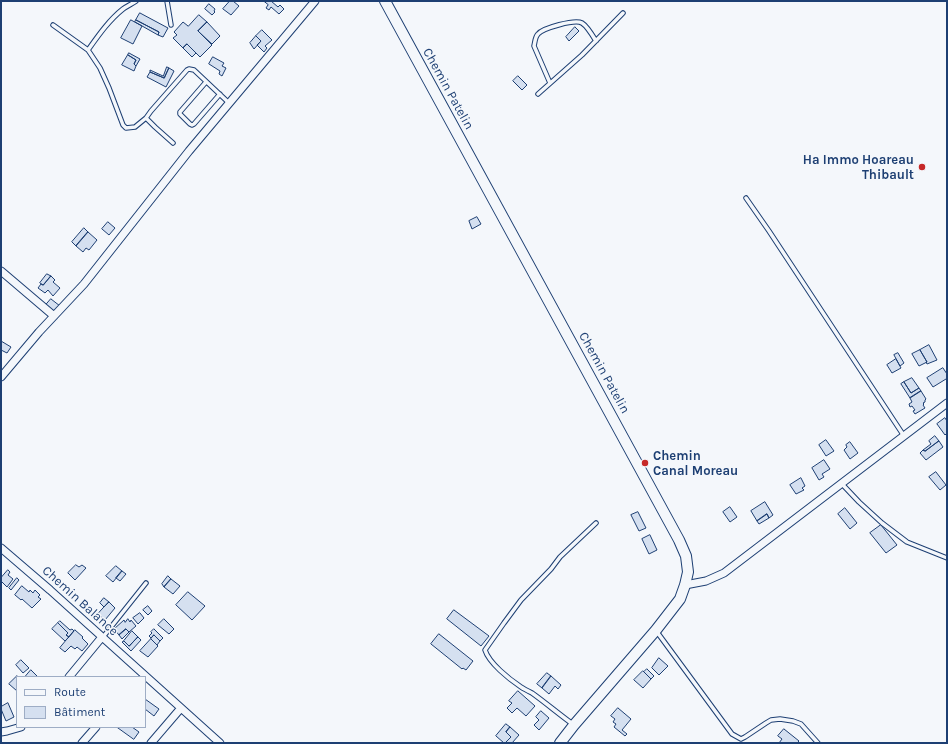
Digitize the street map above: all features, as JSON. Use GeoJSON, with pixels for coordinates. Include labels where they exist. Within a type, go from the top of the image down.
{"type":"FeatureCollection","features":[{"type":"Feature","properties":{"kind":"main road","name":"Chemin Patelin"},"geometry":{"type":"LineString","coordinates":[[385,1],[680,540],[686,556],[688,572],[680,599],[656,630],[560,743]]}},
{"type":"Feature","properties":{"kind":"street"},"geometry":{"type":"LineString","coordinates":[[1,377],[39,332],[84,284],[189,151],[315,1]]}},
{"type":"Feature","properties":{"kind":"street"},"geometry":{"type":"LineString","coordinates":[[1,271],[54,316]]}},
{"type":"Feature","properties":{"kind":"street"},"geometry":{"type":"LineString","coordinates":[[685,585],[706,581],[724,573],[947,403]]}},
{"type":"Feature","properties":{"kind":"street","name":"Chemin Balance"},"geometry":{"type":"LineString","coordinates":[[1,548],[102,637],[141,675]]}},
{"type":"Feature","properties":{"kind":"street"},"geometry":{"type":"LineString","coordinates":[[70,676],[102,637]]}},
{"type":"Feature","properties":{"kind":"street","name":"Chemin Balance"},"geometry":{"type":"LineString","coordinates":[[146,679],[218,742]]}},
{"type":"Feature","properties":{"kind":"street"},"geometry":{"type":"LineString","coordinates":[[150,743],[180,708]]}},
{"type":"Feature","properties":{"kind":"street"},"geometry":{"type":"LineString","coordinates":[[1,732],[18,728]]}},
{"type":"Feature","properties":{"kind":"street"},"geometry":{"type":"LineString","coordinates":[[82,743],[95,728]]}},
{"type":"Feature","properties":{"kind":"lane"},"geometry":{"type":"LineString","coordinates":[[88,50],[115,16],[124,8],[136,1]]}},
{"type":"Feature","properties":{"kind":"lane"},"geometry":{"type":"LineString","coordinates":[[167,1],[171,25]]}},
{"type":"Feature","properties":{"kind":"lane"},"geometry":{"type":"LineString","coordinates":[[538,94],[582,55],[623,12]]}},
{"type":"Feature","properties":{"kind":"lane"},"geometry":{"type":"LineString","coordinates":[[550,83],[534,46],[535,39],[538,34],[551,28],[576,22],[582,23],[596,41]]}},
{"type":"Feature","properties":{"kind":"lane"},"geometry":{"type":"LineString","coordinates":[[53,25],[88,50],[100,68],[123,125],[126,128],[135,127],[146,118],[189,69],[194,70],[229,103]]}},
{"type":"Feature","properties":{"kind":"lane"},"geometry":{"type":"LineString","coordinates":[[206,82],[180,112],[180,114],[190,124],[194,124],[220,94]]}},
{"type":"Feature","properties":{"kind":"lane"},"geometry":{"type":"LineString","coordinates":[[146,118],[173,143]]}},
{"type":"Feature","properties":{"kind":"lane"},"geometry":{"type":"LineString","coordinates":[[746,198],[778,244],[904,436]]}},
{"type":"Feature","properties":{"kind":"lane"},"geometry":{"type":"LineString","coordinates":[[842,484],[882,523],[907,542],[947,558]]}},
{"type":"Feature","properties":{"kind":"lane"},"geometry":{"type":"LineString","coordinates":[[574,725],[532,693],[521,687],[495,666],[486,654],[485,650],[524,596],[551,569],[560,557],[596,522]]}},
{"type":"Feature","properties":{"kind":"lane"},"geometry":{"type":"LineString","coordinates":[[102,637],[146,583]]}},
{"type":"Feature","properties":{"kind":"lane"},"geometry":{"type":"LineString","coordinates":[[656,630],[732,734],[736,737],[741,739],[746,737],[771,720],[780,718],[801,724],[818,743]]}},
{"type":"Feature","properties":{"kind":"building"},"geometry":{"type":"Polygon","coordinates":[[[230,1],[233,1],[239,6],[231,15],[223,9],[230,1]]]}},
{"type":"Feature","properties":{"kind":"building"},"geometry":{"type":"Polygon","coordinates":[[[264,1],[271,1],[278,7],[280,5],[284,9],[279,14],[271,7],[269,10],[266,8],[268,5],[264,1]]]}},
{"type":"Feature","properties":{"kind":"building"},"geometry":{"type":"Polygon","coordinates":[[[209,4],[215,9],[215,12],[212,15],[205,9],[209,4]]]}},
{"type":"Feature","properties":{"kind":"building"},"geometry":{"type":"Polygon","coordinates":[[[140,13],[168,28],[163,37],[158,35],[159,32],[136,20],[140,13]]]}},
{"type":"Feature","properties":{"kind":"building"},"geometry":{"type":"Polygon","coordinates":[[[199,15],[207,22],[198,31],[212,45],[200,57],[187,44],[183,48],[173,38],[177,35],[174,32],[183,22],[188,26],[199,15]]]}},
{"type":"Feature","properties":{"kind":"building"},"geometry":{"type":"Polygon","coordinates":[[[131,20],[142,26],[133,44],[121,38],[131,20]]]}},
{"type":"Feature","properties":{"kind":"building"},"geometry":{"type":"Polygon","coordinates":[[[136,20],[159,32],[158,35],[135,22],[136,20]]]}},
{"type":"Feature","properties":{"kind":"building"},"geometry":{"type":"Polygon","coordinates":[[[207,22],[220,36],[212,44],[198,31],[207,22]]]}},
{"type":"Feature","properties":{"kind":"building"},"geometry":{"type":"Polygon","coordinates":[[[575,27],[579,31],[569,41],[566,37],[575,27]]]}},
{"type":"Feature","properties":{"kind":"building"},"geometry":{"type":"Polygon","coordinates":[[[262,30],[272,40],[265,46],[267,48],[264,52],[257,45],[261,41],[256,36],[262,30]]]}},
{"type":"Feature","properties":{"kind":"building"},"geometry":{"type":"Polygon","coordinates":[[[256,36],[261,41],[254,49],[250,43],[256,36]]]}},
{"type":"Feature","properties":{"kind":"building"},"geometry":{"type":"Polygon","coordinates":[[[187,44],[196,53],[192,57],[183,48],[187,44]]]}},
{"type":"Feature","properties":{"kind":"building"},"geometry":{"type":"Polygon","coordinates":[[[129,53],[140,59],[136,66],[134,64],[136,60],[128,55],[129,53]]]}},
{"type":"Feature","properties":{"kind":"building"},"geometry":{"type":"Polygon","coordinates":[[[128,55],[136,60],[134,64],[136,66],[134,71],[122,65],[128,55]]]}},
{"type":"Feature","properties":{"kind":"building"},"geometry":{"type":"Polygon","coordinates":[[[213,57],[224,63],[222,66],[226,68],[222,76],[219,74],[220,71],[209,64],[213,57]]]}},
{"type":"Feature","properties":{"kind":"building"},"geometry":{"type":"Polygon","coordinates":[[[167,67],[169,68],[164,78],[150,72],[150,70],[163,76],[167,67]]]}},
{"type":"Feature","properties":{"kind":"building"},"geometry":{"type":"Polygon","coordinates":[[[169,68],[174,71],[166,87],[147,77],[150,72],[164,78],[169,68]]]}},
{"type":"Feature","properties":{"kind":"building"},"geometry":{"type":"Polygon","coordinates":[[[518,76],[527,85],[522,90],[513,81],[518,76]]]}},
{"type":"Feature","properties":{"kind":"building"},"geometry":{"type":"Polygon","coordinates":[[[477,217],[481,224],[472,229],[469,221],[477,217]]]}},
{"type":"Feature","properties":{"kind":"building"},"geometry":{"type":"Polygon","coordinates":[[[108,222],[115,228],[109,235],[102,229],[108,222]]]}},
{"type":"Feature","properties":{"kind":"building"},"geometry":{"type":"Polygon","coordinates":[[[84,228],[88,232],[76,246],[72,242],[84,228]]]}},
{"type":"Feature","properties":{"kind":"building"},"geometry":{"type":"Polygon","coordinates":[[[88,232],[97,240],[89,250],[86,248],[83,252],[76,246],[88,232]]]}},
{"type":"Feature","properties":{"kind":"building"},"geometry":{"type":"Polygon","coordinates":[[[47,274],[51,276],[43,285],[40,283],[47,274]]]}},
{"type":"Feature","properties":{"kind":"building"},"geometry":{"type":"Polygon","coordinates":[[[51,276],[55,280],[53,282],[60,288],[53,296],[48,290],[45,293],[38,288],[51,276]]]}},
{"type":"Feature","properties":{"kind":"building"},"geometry":{"type":"Polygon","coordinates":[[[51,299],[60,306],[53,313],[45,306],[51,299]]]}},
{"type":"Feature","properties":{"kind":"building"},"geometry":{"type":"Polygon","coordinates":[[[1,341],[11,347],[7,353],[1,350],[1,341]]]}},
{"type":"Feature","properties":{"kind":"building"},"geometry":{"type":"Polygon","coordinates":[[[929,345],[937,360],[927,364],[920,350],[929,345]]]}},
{"type":"Feature","properties":{"kind":"building"},"geometry":{"type":"Polygon","coordinates":[[[920,350],[927,362],[919,366],[912,354],[920,350]]]}},
{"type":"Feature","properties":{"kind":"building"},"geometry":{"type":"Polygon","coordinates":[[[898,353],[904,363],[900,366],[894,355],[898,353]]]}},
{"type":"Feature","properties":{"kind":"building"},"geometry":{"type":"Polygon","coordinates":[[[896,359],[901,368],[892,373],[887,365],[896,359]]]}},
{"type":"Feature","properties":{"kind":"building"},"geometry":{"type":"Polygon","coordinates":[[[943,368],[947,374],[947,380],[946,379],[933,387],[927,378],[943,368]]]}},
{"type":"Feature","properties":{"kind":"building"},"geometry":{"type":"Polygon","coordinates":[[[912,378],[919,388],[911,393],[904,382],[912,378]]]}},
{"type":"Feature","properties":{"kind":"building"},"geometry":{"type":"Polygon","coordinates":[[[904,382],[911,393],[919,388],[921,391],[910,398],[901,384],[904,382]]]}},
{"type":"Feature","properties":{"kind":"building"},"geometry":{"type":"Polygon","coordinates":[[[921,391],[926,399],[923,403],[925,408],[915,414],[913,411],[915,410],[912,406],[910,407],[909,404],[912,402],[910,398],[921,391]]]}},
{"type":"Feature","properties":{"kind":"building"},"geometry":{"type":"Polygon","coordinates":[[[945,418],[947,421],[947,433],[945,435],[937,424],[945,418]]]}},
{"type":"Feature","properties":{"kind":"building"},"geometry":{"type":"Polygon","coordinates":[[[935,436],[939,441],[925,451],[923,450],[931,444],[929,441],[935,436]]]}},
{"type":"Feature","properties":{"kind":"building"},"geometry":{"type":"Polygon","coordinates":[[[826,440],[834,451],[826,456],[819,445],[826,440]]]}},
{"type":"Feature","properties":{"kind":"building"},"geometry":{"type":"Polygon","coordinates":[[[939,441],[943,447],[926,460],[920,453],[939,441]]]}},
{"type":"Feature","properties":{"kind":"building"},"geometry":{"type":"Polygon","coordinates":[[[850,442],[858,453],[850,459],[844,450],[847,447],[846,445],[850,442]]]}},
{"type":"Feature","properties":{"kind":"building"},"geometry":{"type":"Polygon","coordinates":[[[824,460],[830,469],[822,474],[824,477],[819,480],[812,468],[824,460]]]}},
{"type":"Feature","properties":{"kind":"building"},"geometry":{"type":"Polygon","coordinates":[[[936,472],[946,485],[940,490],[929,477],[936,472]]]}},
{"type":"Feature","properties":{"kind":"building"},"geometry":{"type":"Polygon","coordinates":[[[801,478],[805,486],[802,488],[804,490],[796,494],[790,485],[801,478]]]}},
{"type":"Feature","properties":{"kind":"building"},"geometry":{"type":"Polygon","coordinates":[[[765,502],[773,515],[769,518],[767,514],[757,521],[751,511],[765,502]]]}},
{"type":"Feature","properties":{"kind":"building"},"geometry":{"type":"Polygon","coordinates":[[[730,507],[737,517],[730,522],[723,512],[730,507]]]}},
{"type":"Feature","properties":{"kind":"building"},"geometry":{"type":"Polygon","coordinates":[[[845,508],[857,523],[850,529],[838,514],[845,508]]]}},
{"type":"Feature","properties":{"kind":"building"},"geometry":{"type":"Polygon","coordinates":[[[638,512],[646,528],[639,531],[631,515],[638,512]]]}},
{"type":"Feature","properties":{"kind":"building"},"geometry":{"type":"Polygon","coordinates":[[[767,514],[769,518],[759,524],[757,521],[767,514]]]}},
{"type":"Feature","properties":{"kind":"building"},"geometry":{"type":"Polygon","coordinates":[[[881,525],[897,545],[886,553],[870,533],[881,525]]]}},
{"type":"Feature","properties":{"kind":"building"},"geometry":{"type":"Polygon","coordinates":[[[650,535],[657,550],[649,554],[642,539],[650,535]]]}},
{"type":"Feature","properties":{"kind":"building"},"geometry":{"type":"Polygon","coordinates":[[[76,565],[79,567],[82,565],[86,568],[75,580],[68,573],[76,565]]]}},
{"type":"Feature","properties":{"kind":"building"},"geometry":{"type":"Polygon","coordinates":[[[116,566],[122,571],[113,582],[106,576],[116,566]]]}},
{"type":"Feature","properties":{"kind":"building"},"geometry":{"type":"Polygon","coordinates":[[[8,570],[10,572],[8,575],[13,579],[7,587],[1,581],[1,578],[8,570]]]}},
{"type":"Feature","properties":{"kind":"building"},"geometry":{"type":"Polygon","coordinates":[[[122,571],[126,574],[120,581],[116,578],[122,571]]]}},
{"type":"Feature","properties":{"kind":"building"},"geometry":{"type":"Polygon","coordinates":[[[168,576],[171,579],[164,587],[162,584],[168,576]]]}},
{"type":"Feature","properties":{"kind":"building"},"geometry":{"type":"Polygon","coordinates":[[[17,578],[19,580],[11,590],[9,588],[17,578]]]}},
{"type":"Feature","properties":{"kind":"building"},"geometry":{"type":"Polygon","coordinates":[[[171,579],[180,586],[173,594],[164,587],[171,579]]]}},
{"type":"Feature","properties":{"kind":"building"},"geometry":{"type":"Polygon","coordinates":[[[22,586],[29,592],[30,590],[33,593],[35,590],[40,595],[38,597],[41,599],[32,608],[15,595],[22,586]]]}},
{"type":"Feature","properties":{"kind":"building"},"geometry":{"type":"Polygon","coordinates":[[[188,592],[205,606],[192,620],[176,605],[188,592]]]}},
{"type":"Feature","properties":{"kind":"building"},"geometry":{"type":"Polygon","coordinates":[[[104,598],[109,602],[104,607],[100,603],[104,598]]]}},
{"type":"Feature","properties":{"kind":"building"},"geometry":{"type":"Polygon","coordinates":[[[109,602],[115,608],[105,620],[98,614],[109,602]]]}},
{"type":"Feature","properties":{"kind":"building"},"geometry":{"type":"Polygon","coordinates":[[[148,606],[152,611],[148,615],[143,610],[148,606]]]}},
{"type":"Feature","properties":{"kind":"building"},"geometry":{"type":"Polygon","coordinates":[[[454,610],[489,636],[481,646],[447,619],[454,610]]]}},
{"type":"Feature","properties":{"kind":"building"},"geometry":{"type":"Polygon","coordinates":[[[140,613],[144,618],[138,624],[133,618],[140,613]]]}},
{"type":"Feature","properties":{"kind":"building"},"geometry":{"type":"Polygon","coordinates":[[[128,619],[130,622],[131,620],[136,626],[129,632],[126,629],[119,635],[114,629],[124,620],[125,622],[128,619]]]}},
{"type":"Feature","properties":{"kind":"building"},"geometry":{"type":"Polygon","coordinates":[[[164,619],[174,629],[169,634],[158,625],[164,619]]]}},
{"type":"Feature","properties":{"kind":"building"},"geometry":{"type":"Polygon","coordinates":[[[60,621],[70,630],[72,629],[74,631],[69,637],[66,635],[68,633],[58,623],[60,621]]]}},
{"type":"Feature","properties":{"kind":"building"},"geometry":{"type":"Polygon","coordinates":[[[58,623],[68,633],[66,635],[69,637],[65,641],[52,629],[58,623]]]}},
{"type":"Feature","properties":{"kind":"building"},"geometry":{"type":"Polygon","coordinates":[[[126,629],[129,632],[122,639],[119,635],[126,629]]]}},
{"type":"Feature","properties":{"kind":"building"},"geometry":{"type":"Polygon","coordinates":[[[154,629],[163,638],[160,641],[154,635],[151,638],[149,636],[154,629]]]}},
{"type":"Feature","properties":{"kind":"building"},"geometry":{"type":"Polygon","coordinates":[[[75,630],[88,644],[82,651],[77,647],[75,649],[71,646],[65,652],[60,648],[75,630]]]}},
{"type":"Feature","properties":{"kind":"building"},"geometry":{"type":"Polygon","coordinates":[[[132,631],[138,637],[129,646],[124,641],[132,631]]]}},
{"type":"Feature","properties":{"kind":"building"},"geometry":{"type":"Polygon","coordinates":[[[439,634],[473,661],[466,670],[463,668],[462,669],[431,644],[439,634]]]}},
{"type":"Feature","properties":{"kind":"building"},"geometry":{"type":"Polygon","coordinates":[[[154,635],[160,641],[157,645],[151,639],[154,635]]]}},
{"type":"Feature","properties":{"kind":"building"},"geometry":{"type":"Polygon","coordinates":[[[138,637],[141,640],[131,651],[122,642],[124,641],[129,646],[138,637]]]}},
{"type":"Feature","properties":{"kind":"building"},"geometry":{"type":"Polygon","coordinates":[[[151,639],[158,646],[148,657],[140,651],[151,639]]]}},
{"type":"Feature","properties":{"kind":"building"},"geometry":{"type":"Polygon","coordinates":[[[659,658],[668,666],[659,675],[652,668],[659,658]]]}},
{"type":"Feature","properties":{"kind":"building"},"geometry":{"type":"Polygon","coordinates":[[[21,660],[29,668],[23,673],[16,665],[21,660]]]}},
{"type":"Feature","properties":{"kind":"building"},"geometry":{"type":"Polygon","coordinates":[[[647,669],[654,676],[651,679],[644,672],[647,669]]]}},
{"type":"Feature","properties":{"kind":"building"},"geometry":{"type":"Polygon","coordinates":[[[31,670],[37,676],[26,676],[31,670]]]}},
{"type":"Feature","properties":{"kind":"building"},"geometry":{"type":"Polygon","coordinates":[[[643,671],[651,679],[643,688],[634,680],[643,671]]]}},
{"type":"Feature","properties":{"kind":"building"},"geometry":{"type":"Polygon","coordinates":[[[547,673],[551,676],[542,688],[537,684],[547,673]]]}},
{"type":"Feature","properties":{"kind":"building"},"geometry":{"type":"Polygon","coordinates":[[[551,676],[561,685],[558,689],[555,686],[549,694],[542,688],[551,676]]]}},
{"type":"Feature","properties":{"kind":"building"},"geometry":{"type":"Polygon","coordinates":[[[16,677],[16,690],[9,684],[16,677]]]}},
{"type":"Feature","properties":{"kind":"building"},"geometry":{"type":"Polygon","coordinates":[[[518,691],[535,706],[526,716],[517,708],[512,713],[507,708],[512,703],[509,701],[518,691]]]}},
{"type":"Feature","properties":{"kind":"building"},"geometry":{"type":"Polygon","coordinates":[[[146,700],[159,709],[154,716],[146,710],[146,700]]]}},
{"type":"Feature","properties":{"kind":"building"},"geometry":{"type":"Polygon","coordinates":[[[8,703],[14,717],[6,721],[1,707],[8,703]]]}},
{"type":"Feature","properties":{"kind":"building"},"geometry":{"type":"Polygon","coordinates":[[[618,708],[631,719],[622,730],[627,734],[625,736],[614,727],[616,724],[613,722],[615,719],[611,716],[618,708]]]}},
{"type":"Feature","properties":{"kind":"building"},"geometry":{"type":"Polygon","coordinates":[[[541,711],[549,718],[539,730],[534,725],[539,720],[536,717],[541,711]]]}},
{"type":"Feature","properties":{"kind":"building"},"geometry":{"type":"Polygon","coordinates":[[[506,724],[510,727],[506,732],[511,737],[504,743],[496,736],[506,724]]]}},
{"type":"Feature","properties":{"kind":"building"},"geometry":{"type":"Polygon","coordinates":[[[510,727],[519,735],[512,743],[505,743],[511,737],[506,732],[510,727]]]}},
{"type":"Feature","properties":{"kind":"building"},"geometry":{"type":"Polygon","coordinates":[[[118,728],[133,728],[139,732],[134,739],[118,728]]]}},
{"type":"Feature","properties":{"kind":"building"},"geometry":{"type":"Polygon","coordinates":[[[784,729],[799,741],[797,743],[779,743],[782,739],[778,736],[784,729]]]}},
{"type":"Feature","properties":{"kind":"place","name":"Ha Immo Hoareau Thibault"},"geometry":{"type":"Point","coordinates":[922,167]}},
{"type":"Feature","properties":{"kind":"place","name":"Chemin Canal Moreau"},"geometry":{"type":"Point","coordinates":[645,463]}}]}
